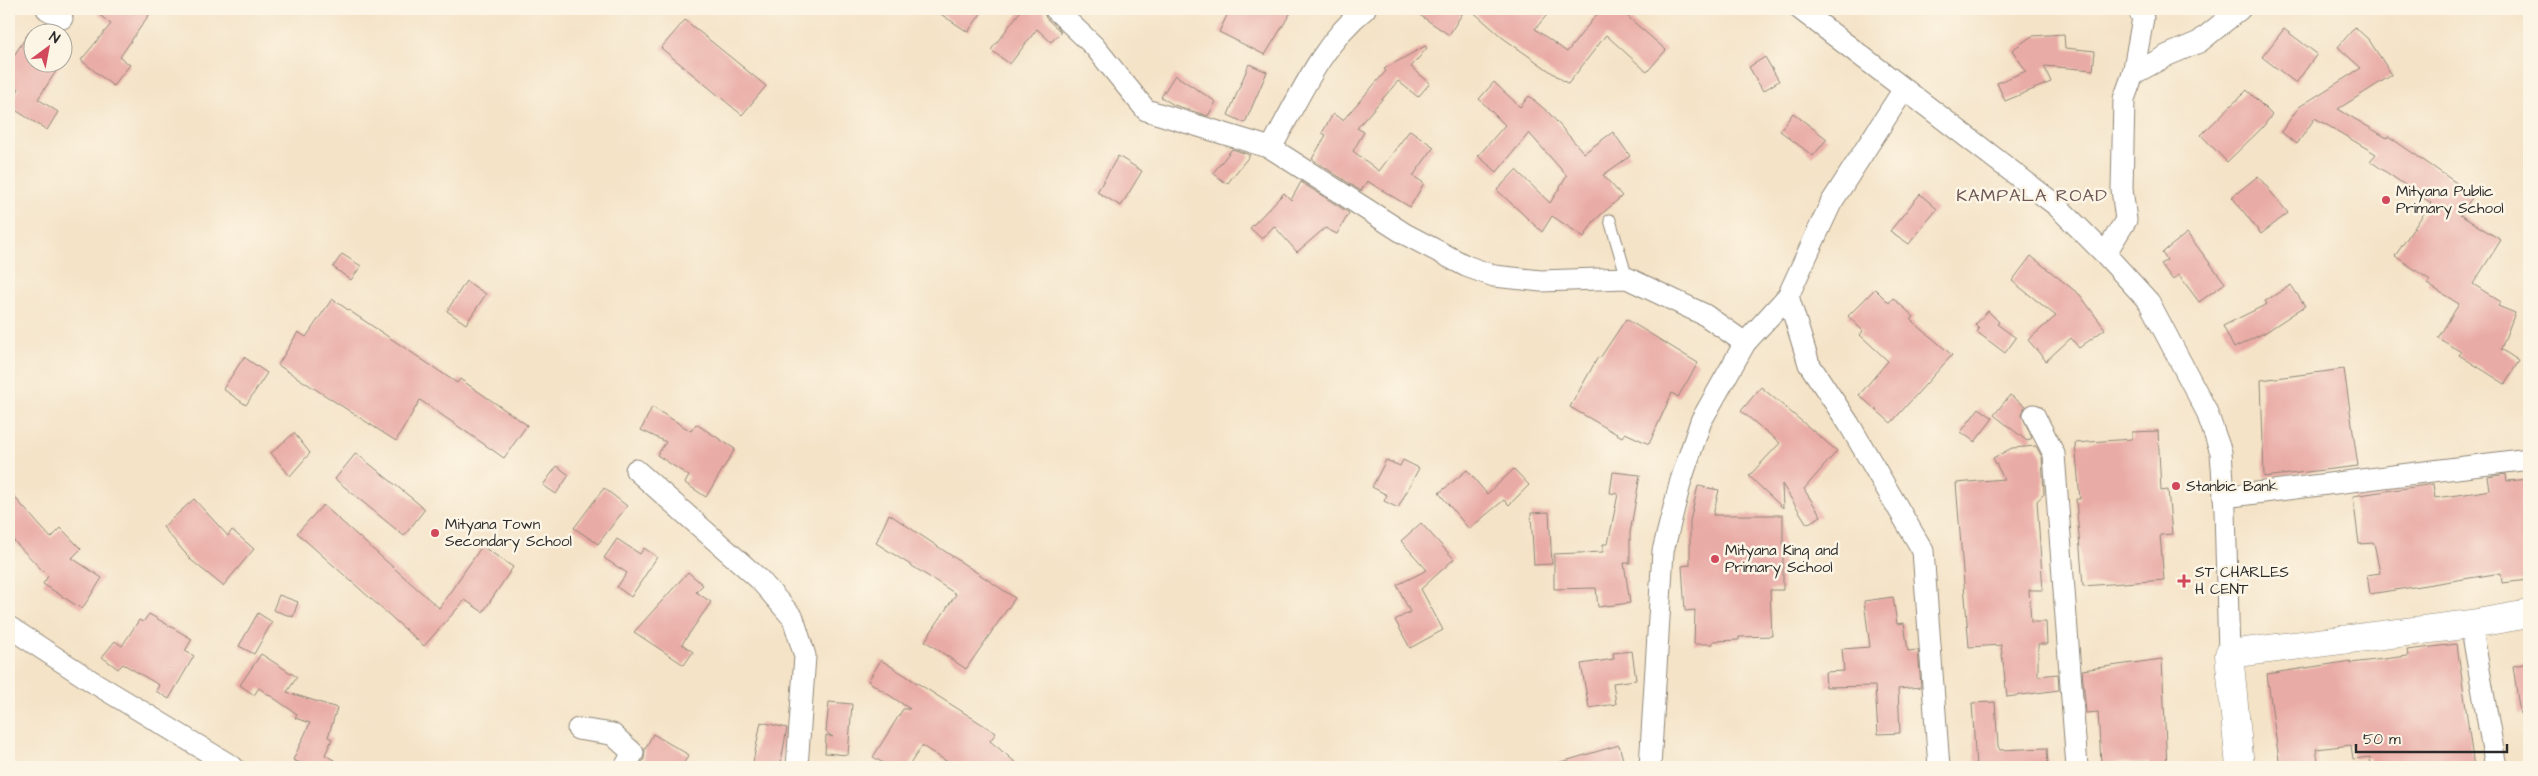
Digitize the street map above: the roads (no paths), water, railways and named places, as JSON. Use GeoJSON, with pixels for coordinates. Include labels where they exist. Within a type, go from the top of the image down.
{"type":"FeatureCollection","features":[{"type":"Feature","properties":{"kind":"main road"},"geometry":{"type":"LineString","coordinates":[[2240,767],[2230,654],[2471,624],[2529,614]]}},
{"type":"Feature","properties":{"kind":"street"},"geometry":{"type":"LineString","coordinates":[[1054,9],[1094,46],[1146,110],[1271,148],[1405,234],[1466,266],[1494,276],[1541,281],[1627,278],[1705,315],[1745,343]]}},
{"type":"Feature","properties":{"kind":"street"},"geometry":{"type":"LineString","coordinates":[[1271,148],[1330,44],[1350,20],[1365,9]]}},
{"type":"Feature","properties":{"kind":"street"},"geometry":{"type":"LineString","coordinates":[[1800,9],[2057,206],[2149,302],[2206,410],[2221,452],[2230,654]]}},
{"type":"Feature","properties":{"kind":"street"},"geometry":{"type":"LineString","coordinates":[[2105,254],[2126,220],[2122,189],[2124,99],[2133,74],[2143,18],[2138,9]]}},
{"type":"Feature","properties":{"kind":"street"},"geometry":{"type":"LineString","coordinates":[[2133,74],[2168,55],[2199,42],[2240,9]]}},
{"type":"Feature","properties":{"kind":"street"},"geometry":{"type":"LineString","coordinates":[[1650,767],[1663,551],[1681,480],[1701,421],[1745,343],[1788,296],[1831,203],[1904,89]]}},
{"type":"Feature","properties":{"kind":"street"},"geometry":{"type":"LineString","coordinates":[[1788,296],[1809,364],[1849,424],[1923,551],[1939,767]]}},
{"type":"Feature","properties":{"kind":"street"},"geometry":{"type":"LineString","coordinates":[[2034,415],[2054,454],[2077,767]]}},
{"type":"Feature","properties":{"kind":"street"},"geometry":{"type":"LineString","coordinates":[[2224,498],[2529,459]]}},
{"type":"Feature","properties":{"kind":"street"},"geometry":{"type":"LineString","coordinates":[[636,470],[759,579],[793,618],[805,656],[797,767]]}},
{"type":"Feature","properties":{"kind":"street"},"geometry":{"type":"LineString","coordinates":[[2471,624],[2496,767]]}},
{"type":"Feature","properties":{"kind":"street"},"geometry":{"type":"LineString","coordinates":[[9,626],[93,682],[233,767]]}},
{"type":"Feature","properties":{"kind":"street"},"geometry":{"type":"LineString","coordinates":[[578,729],[612,734],[633,753],[625,767]]}},
{"type":"Feature","properties":{"kind":"lane"},"geometry":{"type":"LineString","coordinates":[[1610,220],[1627,278]]}},
{"type":"Feature","properties":{"kind":"place","name":"Mityana Public Primary School"},"geometry":{"type":"Point","coordinates":[2386,200]}},
{"type":"Feature","properties":{"kind":"place","name":"Stanbic Bank"},"geometry":{"type":"Point","coordinates":[2176,486]}},
{"type":"Feature","properties":{"kind":"place","name":"Mityana Town Secondary School"},"geometry":{"type":"Point","coordinates":[435,533]}},
{"type":"Feature","properties":{"kind":"place","name":"Mityana King and Primary School"},"geometry":{"type":"Point","coordinates":[1715,559]}},
{"type":"Feature","properties":{"kind":"place","name":"ST CHARLES H CENT"},"geometry":{"type":"Point","coordinates":[2184,581]}},
{"type":"Feature","properties":{"kind":"district","name":"KAMPALA ROAD"},"geometry":{"type":"Point","coordinates":[2032,195]}}]}
